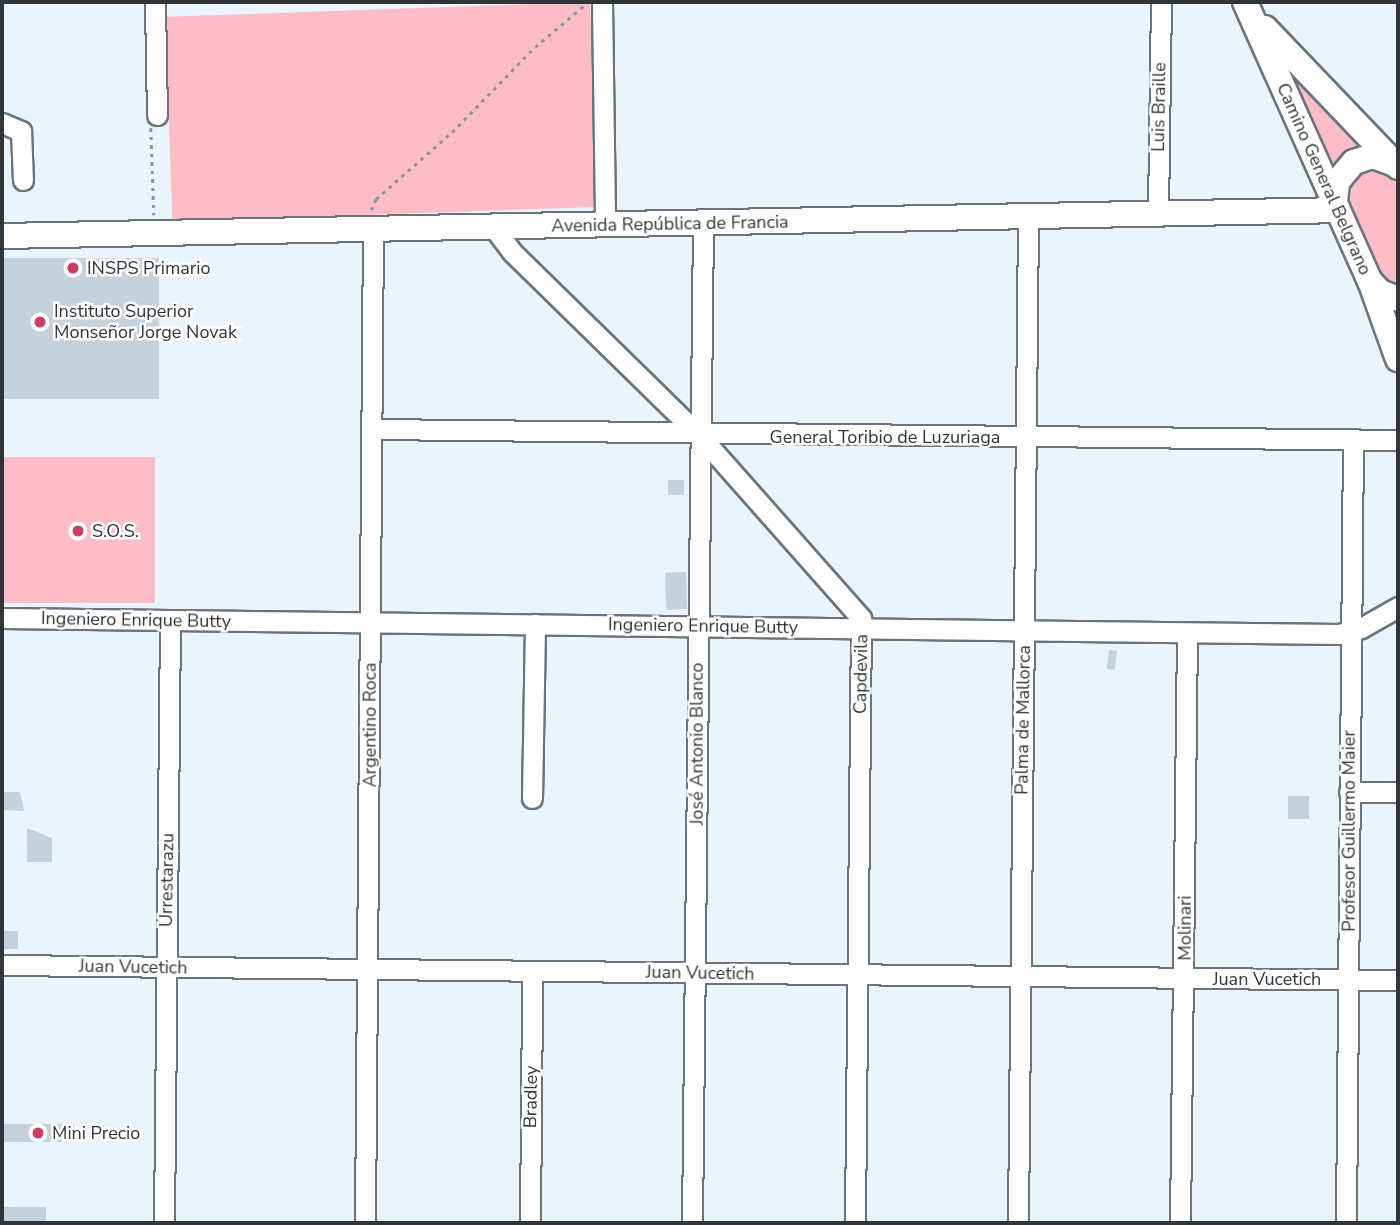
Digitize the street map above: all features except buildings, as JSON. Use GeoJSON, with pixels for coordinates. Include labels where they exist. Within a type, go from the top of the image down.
{"type":"FeatureCollection","features":[{"type":"Feature","properties":{"kind":"main road","name":"Camino General Belgrano"},"geometry":{"type":"LineString","coordinates":[[1245,2],[1276,42],[1397,166]]}},
{"type":"Feature","properties":{"kind":"main road","name":"Camino General Belgrano"},"geometry":{"type":"LineString","coordinates":[[1245,2],[1370,281],[1398,359]]}},
{"type":"Feature","properties":{"kind":"main road"},"geometry":{"type":"LineString","coordinates":[[1337,206],[1337,182],[1354,162],[1373,156],[1397,166]]}},
{"type":"Feature","properties":{"kind":"main road","name":"Avenida República de Francia"},"geometry":{"type":"LineString","coordinates":[[2,236],[373,226],[495,229],[605,224],[1158,213],[1337,206]]}},
{"type":"Feature","properties":{"kind":"main road"},"geometry":{"type":"LineString","coordinates":[[1370,281],[1380,292],[1398,299]]}},
{"type":"Feature","properties":{"kind":"street"},"geometry":{"type":"LineString","coordinates":[[155,2],[157,116]]}},
{"type":"Feature","properties":{"kind":"street"},"geometry":{"type":"LineString","coordinates":[[602,2],[605,224]]}},
{"type":"Feature","properties":{"kind":"street","name":"Luis Braille"},"geometry":{"type":"LineString","coordinates":[[1158,213],[1161,2]]}},
{"type":"Feature","properties":{"kind":"street"},"geometry":{"type":"LineString","coordinates":[[2,123],[21,131],[23,180]]}},
{"type":"Feature","properties":{"kind":"street","name":"Palma de Mallorca"},"geometry":{"type":"LineString","coordinates":[[1018,1223],[1028,216]]}},
{"type":"Feature","properties":{"kind":"street","name":"José Antonio Blanco"},"geometry":{"type":"LineString","coordinates":[[692,1223],[703,222]]}},
{"type":"Feature","properties":{"kind":"street","name":"Argentino Roca"},"geometry":{"type":"LineString","coordinates":[[365,1223],[373,226]]}},
{"type":"Feature","properties":{"kind":"street","name":"Capdevila"},"geometry":{"type":"LineString","coordinates":[[495,229],[512,253],[700,436],[859,612],[862,627],[855,1223]]}},
{"type":"Feature","properties":{"kind":"street","name":"General Toribio de Luzuriaga"},"geometry":{"type":"LineString","coordinates":[[372,429],[700,436],[1398,440]]}},
{"type":"Feature","properties":{"kind":"street","name":"Profesor Guillermo Maier"},"geometry":{"type":"LineString","coordinates":[[1346,1223],[1353,439]]}},
{"type":"Feature","properties":{"kind":"street","name":"Ingeniero Enrique Butty"},"geometry":{"type":"LineString","coordinates":[[2,618],[862,627],[1187,634],[1350,633],[1398,607]]}},
{"type":"Feature","properties":{"kind":"street","name":"Urrestarazu"},"geometry":{"type":"LineString","coordinates":[[164,1223],[170,620]]}},
{"type":"Feature","properties":{"kind":"street"},"geometry":{"type":"LineString","coordinates":[[532,798],[534,624]]}},
{"type":"Feature","properties":{"kind":"street","name":"Molinari"},"geometry":{"type":"LineString","coordinates":[[1180,1223],[1187,634]]}},
{"type":"Feature","properties":{"kind":"street"},"geometry":{"type":"LineString","coordinates":[[1349,792],[1398,792]]}},
{"type":"Feature","properties":{"kind":"street","name":"Juan Vucetich"},"geometry":{"type":"LineString","coordinates":[[2,965],[1398,980]]}},
{"type":"Feature","properties":{"kind":"street","name":"Bradley"},"geometry":{"type":"LineString","coordinates":[[530,1223],[532,971]]}},
{"type":"Feature","properties":{"kind":"path"},"geometry":{"type":"LineString","coordinates":[[373,226],[370,208],[376,199],[452,132],[535,47],[590,2]]}},
{"type":"Feature","properties":{"kind":"path"},"geometry":{"type":"LineString","coordinates":[[154,232],[151,128],[157,116]]}},
{"type":"Feature","properties":{"kind":"shaded area"},"geometry":{"type":"Polygon","coordinates":[[[590,2],[597,207],[172,222],[165,17],[590,2]]]}},
{"type":"Feature","properties":{"kind":"shaded area"},"geometry":{"type":"Polygon","coordinates":[[[1295,71],[1377,152],[1332,176],[1289,74],[1295,71]]]}},
{"type":"Feature","properties":{"kind":"shaded area"},"geometry":{"type":"Polygon","coordinates":[[[1367,163],[1398,177],[1398,292],[1382,283],[1341,198],[1345,181],[1367,163]]]}},
{"type":"Feature","properties":{"kind":"shaded area","name":"S.O.S."},"geometry":{"type":"Polygon","coordinates":[[[2,457],[155,457],[155,603],[2,603],[2,457]]]}},
{"type":"Feature","properties":{"kind":"place","name":"INSPS Primario"},"geometry":{"type":"Point","coordinates":[73,268]}},
{"type":"Feature","properties":{"kind":"place","name":"Instituto Superior Monseñor Jorge Novak"},"geometry":{"type":"Point","coordinates":[40,322]}},
{"type":"Feature","properties":{"kind":"place","name":"S.O.S."},"geometry":{"type":"Point","coordinates":[78,531]}},
{"type":"Feature","properties":{"kind":"place","name":"Mini Precio"},"geometry":{"type":"Point","coordinates":[38,1133]}}]}
